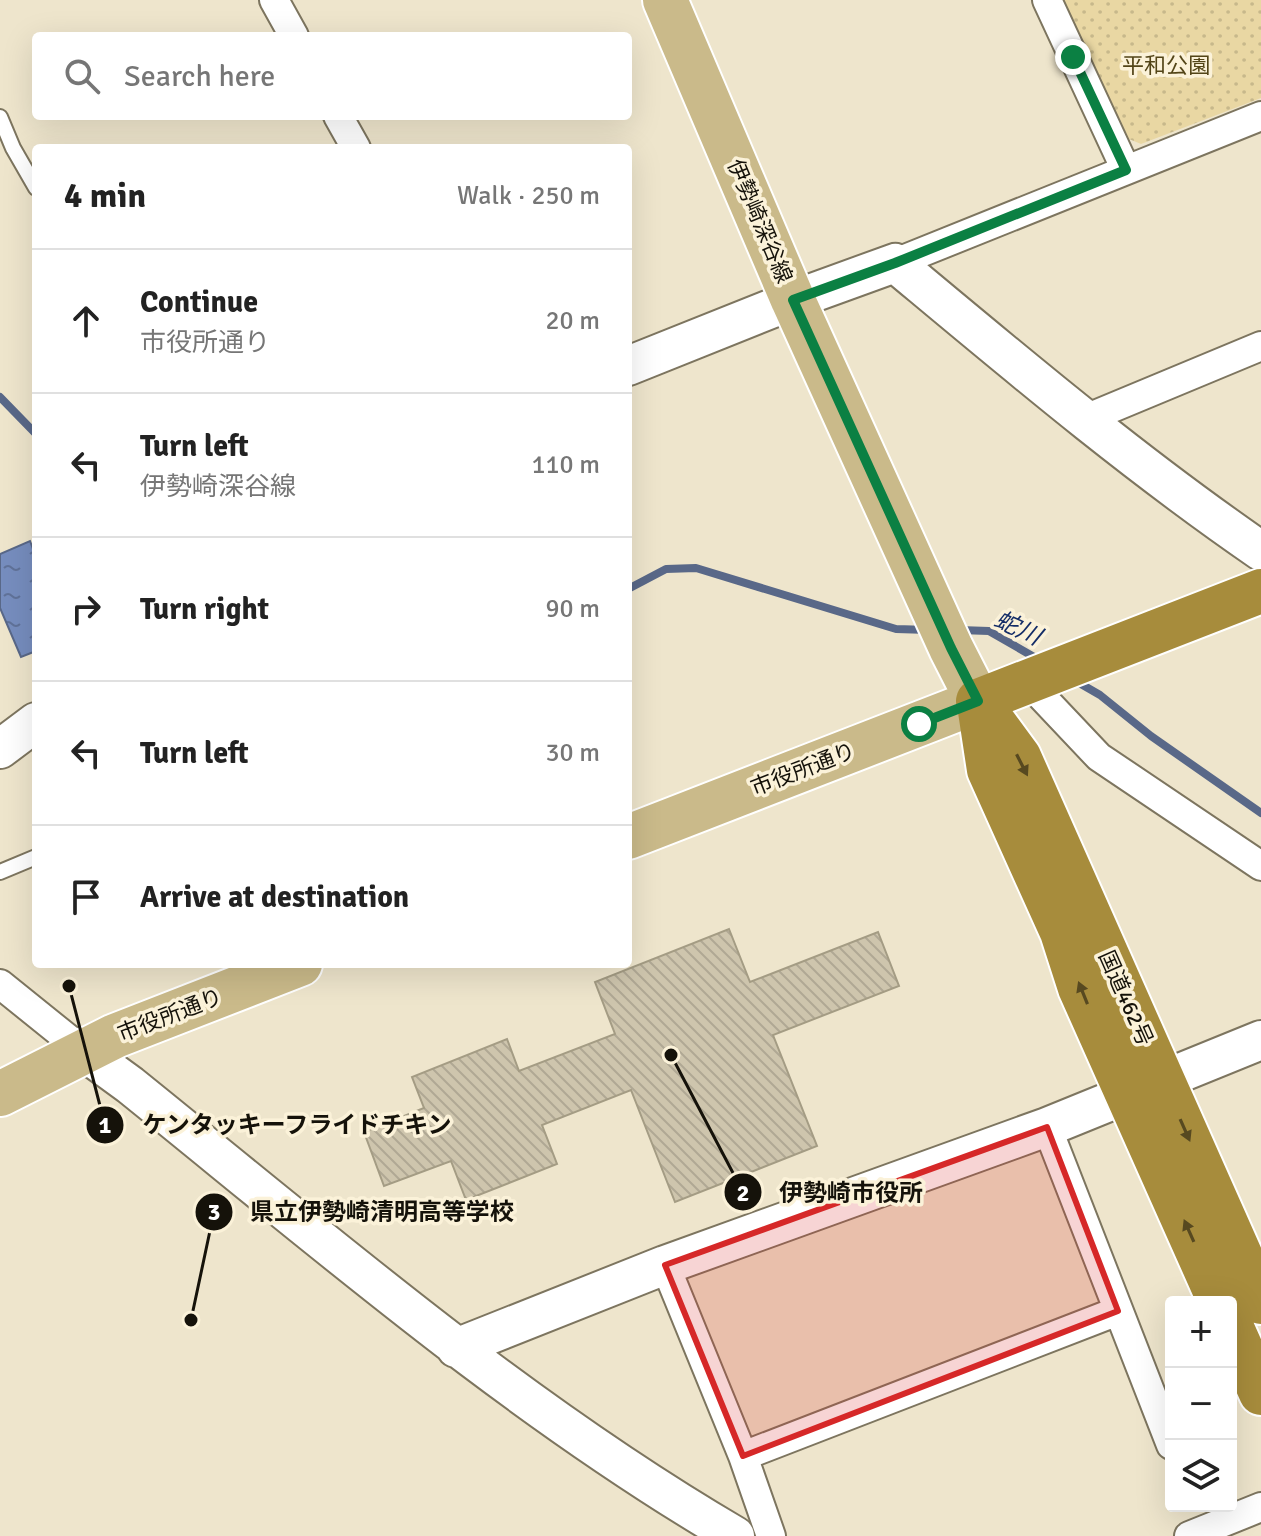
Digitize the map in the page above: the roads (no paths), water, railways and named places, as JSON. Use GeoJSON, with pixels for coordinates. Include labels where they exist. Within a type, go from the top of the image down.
{"type":"FeatureCollection","features":[{"type":"Feature","properties":{"kind":"highway"},"geometry":{"type":"LineString","coordinates":[[978,701],[1261,591]]}},
{"type":"Feature","properties":{"kind":"highway","name":"国道462号"},"geometry":{"type":"LineString","coordinates":[[978,701],[989,770],[1062,932],[1080,988],[1145,1086],[1261,1302]]}},
{"type":"Feature","properties":{"kind":"highway","name":"国道462号"},"geometry":{"type":"LineString","coordinates":[[1145,1086],[1218,1296]]}},
{"type":"Feature","properties":{"kind":"highway"},"geometry":{"type":"LineString","coordinates":[[1237,1339],[1261,1393]]}},
{"type":"Feature","properties":{"kind":"main road","name":"伊勢崎深谷線"},"geometry":{"type":"LineString","coordinates":[[665,0],[793,300],[978,701]]}},
{"type":"Feature","properties":{"kind":"main road","name":"市役所通り"},"geometry":{"type":"LineString","coordinates":[[632,835],[978,701]]}},
{"type":"Feature","properties":{"kind":"main road","name":"市役所通り"},"geometry":{"type":"LineString","coordinates":[[0,1094],[82,1050],[290,968]]}},
{"type":"Feature","properties":{"kind":"street"},"geometry":{"type":"LineString","coordinates":[[274,0],[292,32]]}},
{"type":"Feature","properties":{"kind":"street"},"geometry":{"type":"LineString","coordinates":[[1047,0],[1126,170]]}},
{"type":"Feature","properties":{"kind":"street"},"geometry":{"type":"LineString","coordinates":[[632,364],[1261,116]]}},
{"type":"Feature","properties":{"kind":"street"},"geometry":{"type":"LineString","coordinates":[[340,120],[354,144]]}},
{"type":"Feature","properties":{"kind":"street"},"geometry":{"type":"LineString","coordinates":[[895,263],[1177,494],[1261,551]]}},
{"type":"Feature","properties":{"kind":"street"},"geometry":{"type":"LineString","coordinates":[[1083,420],[1261,346]]}},
{"type":"Feature","properties":{"kind":"street"},"geometry":{"type":"LineString","coordinates":[[1048,674],[1099,757],[1261,866]]}},
{"type":"Feature","properties":{"kind":"street"},"geometry":{"type":"LineString","coordinates":[[0,749],[32,725]]}},
{"type":"Feature","properties":{"kind":"street"},"geometry":{"type":"LineString","coordinates":[[0,984],[456,1348],[665,1495],[735,1536]]}},
{"type":"Feature","properties":{"kind":"street"},"geometry":{"type":"LineString","coordinates":[[456,1348],[665,1265],[1047,1127],[1261,1040]]}},
{"type":"Feature","properties":{"kind":"street"},"geometry":{"type":"LineString","coordinates":[[1047,1127],[1169,1440]]}},
{"type":"Feature","properties":{"kind":"street"},"geometry":{"type":"LineString","coordinates":[[665,1265],[743,1456],[771,1536]]}},
{"type":"Feature","properties":{"kind":"street"},"geometry":{"type":"LineString","coordinates":[[743,1456],[1118,1311]]}},
{"type":"Feature","properties":{"kind":"street"},"geometry":{"type":"LineString","coordinates":[[1199,1527],[1261,1507]]}},
{"type":"Feature","properties":{"kind":"lane"},"geometry":{"type":"LineString","coordinates":[[0,117],[32,181]]}},
{"type":"Feature","properties":{"kind":"lane"},"geometry":{"type":"LineString","coordinates":[[0,872],[32,859]]}},
{"type":"Feature","properties":{"kind":"water"},"geometry":{"type":"Polygon","coordinates":[[[30,541],[32,546],[32,653],[21,657],[0,608],[0,554],[30,541]]]}},
{"type":"Feature","properties":{"kind":"waterway","name":"蛇川"},"geometry":{"type":"LineString","coordinates":[[0,397],[32,430]]}},
{"type":"Feature","properties":{"kind":"waterway","name":"蛇川"},"geometry":{"type":"LineString","coordinates":[[632,587],[666,569],[696,568],[896,629],[929,630]]}},
{"type":"Feature","properties":{"kind":"waterway","name":"蛇川"},"geometry":{"type":"LineString","coordinates":[[959,630],[989,631],[1041,661]]}},
{"type":"Feature","properties":{"kind":"waterway","name":"蛇川"},"geometry":{"type":"LineString","coordinates":[[1074,680],[1100,695],[1151,736],[1261,813]]}},
{"type":"Feature","properties":{"kind":"place","name":"ケンタッキーフライドチキン"},"geometry":{"type":"Point","coordinates":[69,986]}},
{"type":"Feature","properties":{"kind":"place","name":"伊勢崎市役所"},"geometry":{"type":"Point","coordinates":[671,1055]}},
{"type":"Feature","properties":{"kind":"place","name":"県立伊勢崎清明高等学校"},"geometry":{"type":"Point","coordinates":[191,1320]}},
{"type":"Feature","properties":{"kind":"park label","name":"平和公園"},"geometry":{"type":"Point","coordinates":[1166,65]}}]}
